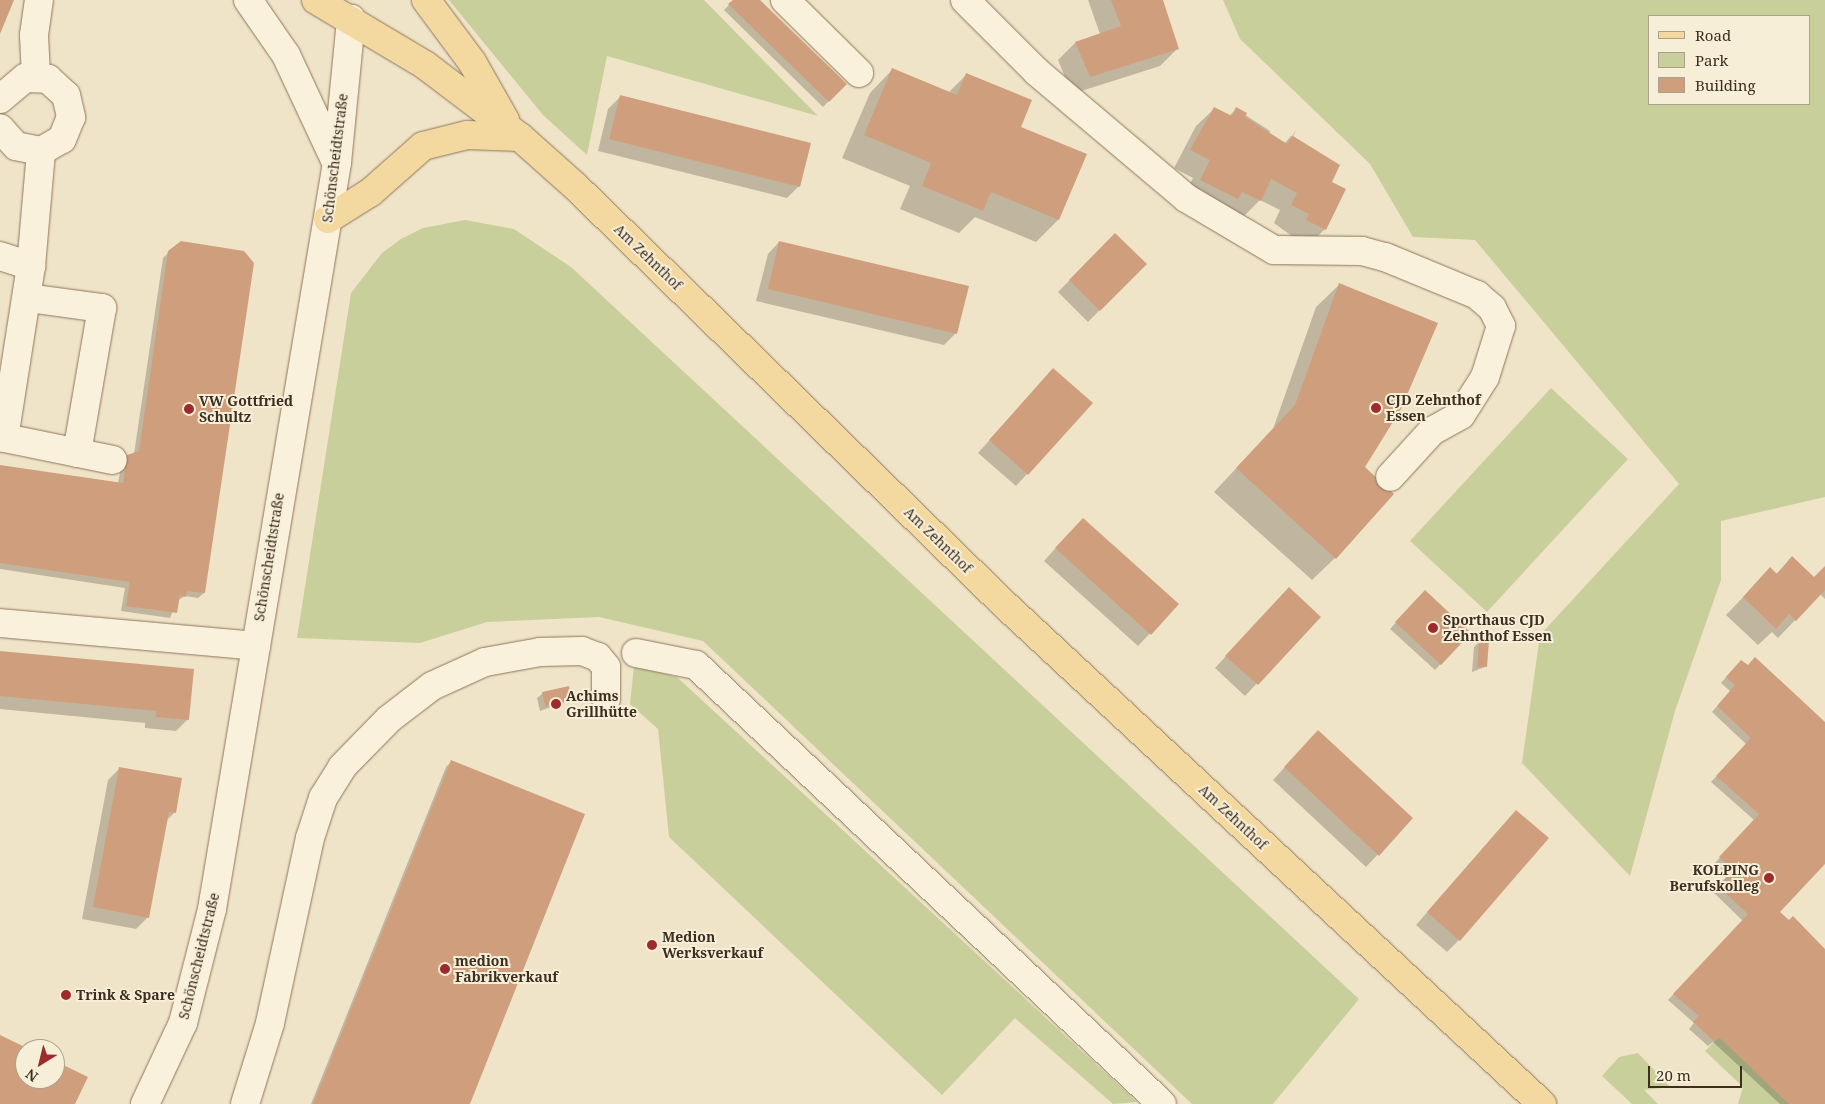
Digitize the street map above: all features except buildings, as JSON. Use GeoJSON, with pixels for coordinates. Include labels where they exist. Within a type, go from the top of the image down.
{"type":"FeatureCollection","features":[{"type":"Feature","properties":{"kind":"main road","name":"Am Zehnthof"},"geometry":{"type":"LineString","coordinates":[[316,0],[351,9],[515,133],[1004,603],[1542,1104]]}},
{"type":"Feature","properties":{"kind":"main road"},"geometry":{"type":"LineString","coordinates":[[328,219],[371,192],[423,146],[467,135],[515,133],[472,62],[426,0]]}},
{"type":"Feature","properties":{"kind":"street"},"geometry":{"type":"LineString","coordinates":[[36,76],[34,35],[39,0]]}},
{"type":"Feature","properties":{"kind":"street"},"geometry":{"type":"LineString","coordinates":[[248,0],[286,55],[337,163]]}},
{"type":"Feature","properties":{"kind":"street"},"geometry":{"type":"LineString","coordinates":[[786,0],[859,72]]}},
{"type":"Feature","properties":{"kind":"street"},"geometry":{"type":"LineString","coordinates":[[965,0],[1037,72],[1186,198],[1274,250],[1370,253],[1477,295],[1492,308],[1500,326],[1485,377],[1461,415],[1432,431],[1390,477]]}},
{"type":"Feature","properties":{"kind":"street","name":"Schönscheidtstraße"},"geometry":{"type":"LineString","coordinates":[[146,1104],[173,1049],[198,966],[224,845],[337,163],[351,9]]}},
{"type":"Feature","properties":{"kind":"street"},"geometry":{"type":"LineString","coordinates":[[0,99],[14,83],[36,76],[58,85],[68,100],[71,118],[62,139],[41,151],[16,146],[0,128]]}},
{"type":"Feature","properties":{"kind":"street"},"geometry":{"type":"LineString","coordinates":[[41,151],[28,298],[2,438],[113,460]]}},
{"type":"Feature","properties":{"kind":"street"},"geometry":{"type":"LineString","coordinates":[[0,256],[31,266]]}},
{"type":"Feature","properties":{"kind":"street"},"geometry":{"type":"LineString","coordinates":[[28,298],[102,308],[77,453]]}},
{"type":"Feature","properties":{"kind":"street"},"geometry":{"type":"LineString","coordinates":[[0,623],[256,646]]}},
{"type":"Feature","properties":{"kind":"street"},"geometry":{"type":"LineString","coordinates":[[245,1104],[270,1023],[310,838],[323,798],[342,767],[389,719],[432,686],[485,662],[540,652],[582,651],[598,657],[606,667],[606,700]]}},
{"type":"Feature","properties":{"kind":"street"},"geometry":{"type":"LineString","coordinates":[[636,653],[696,665],[1162,1104]]}},
{"type":"Feature","properties":{"kind":"green space"},"geometry":{"type":"Polygon","coordinates":[[[449,0],[704,0],[818,116],[607,56],[587,155],[543,115],[449,0]]]}},
{"type":"Feature","properties":{"kind":"green space"},"geometry":{"type":"Polygon","coordinates":[[[1223,0],[1825,0],[1825,497],[1721,521],[1721,580],[1675,711],[1630,876],[1522,763],[1540,635],[1679,484],[1475,240],[1413,237],[1370,164],[1240,39],[1223,0]]]}},
{"type":"Feature","properties":{"kind":"green space"},"geometry":{"type":"Polygon","coordinates":[[[465,220],[514,229],[571,267],[1359,999],[1273,1104],[1192,1104],[703,641],[599,617],[487,622],[420,643],[297,638],[351,293],[382,253],[401,239],[423,228],[465,220]]]}},
{"type":"Feature","properties":{"kind":"green space"},"geometry":{"type":"Polygon","coordinates":[[[1551,388],[1628,459],[1487,612],[1410,541],[1551,388]]]}},
{"type":"Feature","properties":{"kind":"green space"},"geometry":{"type":"Polygon","coordinates":[[[634,666],[677,677],[1137,1102],[1113,1104],[1015,1018],[942,1095],[669,837],[658,729],[630,704],[634,666]]]}},
{"type":"Feature","properties":{"kind":"green space"},"geometry":{"type":"Polygon","coordinates":[[[1719,1037],[1790,1103],[1738,1104],[1743,1087],[1705,1051],[1719,1037]]]}},
{"type":"Feature","properties":{"kind":"green space"},"geometry":{"type":"Polygon","coordinates":[[[1638,1053],[1670,1087],[1644,1090],[1658,1104],[1632,1104],[1602,1076],[1619,1057],[1638,1053]]]}},
{"type":"Feature","properties":{"kind":"place","name":"CJD Zehnthof Essen"},"geometry":{"type":"Point","coordinates":[1376,408]}},
{"type":"Feature","properties":{"kind":"place","name":"VW Gottfried Schultz"},"geometry":{"type":"Point","coordinates":[189,409]}},
{"type":"Feature","properties":{"kind":"place","name":"Sporthaus CJD Zehnthof Essen"},"geometry":{"type":"Point","coordinates":[1433,628]}},
{"type":"Feature","properties":{"kind":"place","name":"Achims Grillhütte"},"geometry":{"type":"Point","coordinates":[556,704]}},
{"type":"Feature","properties":{"kind":"place","name":"KOLPING Berufskolleg"},"geometry":{"type":"Point","coordinates":[1769,878]}},
{"type":"Feature","properties":{"kind":"place","name":"Medion Werksverkauf"},"geometry":{"type":"Point","coordinates":[652,945]}},
{"type":"Feature","properties":{"kind":"place","name":"medion Fabrikverkauf"},"geometry":{"type":"Point","coordinates":[445,969]}},
{"type":"Feature","properties":{"kind":"place","name":"Trink & Spare"},"geometry":{"type":"Point","coordinates":[66,995]}}]}
